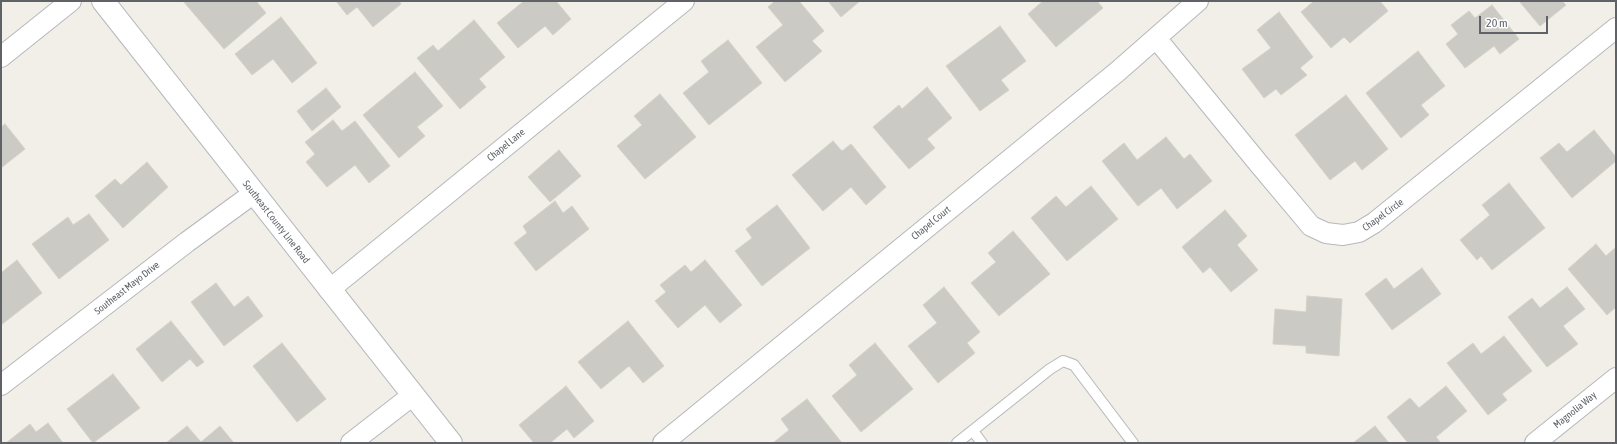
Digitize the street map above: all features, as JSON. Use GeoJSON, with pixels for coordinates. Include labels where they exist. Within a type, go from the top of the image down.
{"type":"FeatureCollection","features":[{"type":"Feature","properties":{"kind":"street"},"geometry":{"type":"LineString","coordinates":[[1,57],[71,1]]}},
{"type":"Feature","properties":{"kind":"street","name":"Southeast County Line Road"},"geometry":{"type":"LineString","coordinates":[[103,1],[329,290],[451,443]]}},
{"type":"Feature","properties":{"kind":"street","name":"Chapel Lane"},"geometry":{"type":"LineString","coordinates":[[329,290],[684,1]]}},
{"type":"Feature","properties":{"kind":"street","name":"Chapel Court"},"geometry":{"type":"LineString","coordinates":[[663,443],[1117,72],[1198,1]]}},
{"type":"Feature","properties":{"kind":"street","name":"Chapel Circle"},"geometry":{"type":"LineString","coordinates":[[1156,38],[1312,226],[1326,233],[1343,235],[1359,232],[1374,223],[1616,28]]}},
{"type":"Feature","properties":{"kind":"street","name":"Southeast Mayo Drive"},"geometry":{"type":"LineString","coordinates":[[1,385],[254,193]]}},
{"type":"Feature","properties":{"kind":"street","name":"Magnolia Way"},"geometry":{"type":"LineString","coordinates":[[1535,443],[1616,378]]}},
{"type":"Feature","properties":{"kind":"street"},"geometry":{"type":"LineString","coordinates":[[351,443],[413,395]]}},
{"type":"Feature","properties":{"kind":"lane"},"geometry":{"type":"LineString","coordinates":[[957,443],[1063,360],[1074,365],[1134,443]]}},
{"type":"Feature","properties":{"kind":"lane"},"geometry":{"type":"LineString","coordinates":[[973,431],[982,443]]}},
{"type":"Feature","properties":{"kind":"building"},"geometry":{"type":"Polygon","coordinates":[[[183,1],[256,1],[266,13],[224,49],[183,1]]]}},
{"type":"Feature","properties":{"kind":"building"},"geometry":{"type":"Polygon","coordinates":[[[336,1],[399,1],[401,4],[373,27],[357,7],[347,15],[336,1]]]}},
{"type":"Feature","properties":{"kind":"building"},"geometry":{"type":"Polygon","coordinates":[[[524,1],[556,1],[571,19],[553,35],[545,26],[518,48],[497,23],[524,1]]]}},
{"type":"Feature","properties":{"kind":"building"},"geometry":{"type":"Polygon","coordinates":[[[775,1],[799,1],[824,31],[812,41],[822,51],[785,82],[756,47],[783,25],[768,7],[775,1]]]}},
{"type":"Feature","properties":{"kind":"building"},"geometry":{"type":"Polygon","coordinates":[[[828,1],[860,1],[841,17],[828,1]]]}},
{"type":"Feature","properties":{"kind":"building"},"geometry":{"type":"Polygon","coordinates":[[[1043,1],[1097,1],[1103,8],[1056,47],[1028,14],[1043,1]]]}},
{"type":"Feature","properties":{"kind":"building"},"geometry":{"type":"Polygon","coordinates":[[[1314,1],[1380,1],[1388,11],[1350,43],[1344,37],[1331,48],[1301,12],[1314,1]]]}},
{"type":"Feature","properties":{"kind":"building"},"geometry":{"type":"Polygon","coordinates":[[[1519,1],[1562,1],[1566,5],[1540,26],[1519,1]]]}},
{"type":"Feature","properties":{"kind":"building"},"geometry":{"type":"Polygon","coordinates":[[[1492,5],[1519,39],[1500,54],[1494,46],[1465,68],[1446,44],[1458,34],[1451,25],[1469,11],[1475,18],[1492,5]]]}},
{"type":"Feature","properties":{"kind":"building"},"geometry":{"type":"Polygon","coordinates":[[[1279,12],[1313,57],[1300,68],[1307,75],[1281,95],[1276,89],[1264,98],[1242,69],[1271,48],[1257,30],[1279,12]]]}},
{"type":"Feature","properties":{"kind":"building"},"geometry":{"type":"Polygon","coordinates":[[[281,17],[317,63],[292,83],[273,59],[252,75],[235,54],[281,17]]]}},
{"type":"Feature","properties":{"kind":"building"},"geometry":{"type":"Polygon","coordinates":[[[474,20],[505,57],[479,79],[486,87],[460,109],[417,58],[433,45],[438,51],[474,20]]]}},
{"type":"Feature","properties":{"kind":"building"},"geometry":{"type":"Polygon","coordinates":[[[1000,26],[1026,61],[1001,80],[1009,90],[980,111],[946,66],[1000,26]]]}},
{"type":"Feature","properties":{"kind":"building"},"geometry":{"type":"Polygon","coordinates":[[[728,40],[762,83],[709,125],[683,93],[709,72],[701,61],[728,40]]]}},
{"type":"Feature","properties":{"kind":"building"},"geometry":{"type":"Polygon","coordinates":[[[1418,51],[1445,86],[1421,105],[1429,115],[1401,138],[1366,93],[1418,51]]]}},
{"type":"Feature","properties":{"kind":"building"},"geometry":{"type":"Polygon","coordinates":[[[415,72],[443,106],[417,127],[425,136],[399,158],[363,115],[415,72]]]}},
{"type":"Feature","properties":{"kind":"building"},"geometry":{"type":"Polygon","coordinates":[[[927,87],[952,118],[927,139],[935,148],[909,169],[873,127],[899,105],[902,109],[927,87]]]}},
{"type":"Feature","properties":{"kind":"building"},"geometry":{"type":"Polygon","coordinates":[[[326,88],[341,107],[312,131],[297,111],[326,88]]]}},
{"type":"Feature","properties":{"kind":"building"},"geometry":{"type":"Polygon","coordinates":[[[660,94],[696,137],[645,179],[617,146],[642,125],[634,116],[660,94]]]}},
{"type":"Feature","properties":{"kind":"building"},"geometry":{"type":"Polygon","coordinates":[[[1346,95],[1388,149],[1362,170],[1355,161],[1330,180],[1295,135],[1346,95]]]}},
{"type":"Feature","properties":{"kind":"building"},"geometry":{"type":"Polygon","coordinates":[[[333,120],[342,131],[355,121],[390,166],[369,183],[355,165],[327,187],[306,162],[315,154],[305,142],[333,120]]]}},
{"type":"Feature","properties":{"kind":"building"},"geometry":{"type":"Polygon","coordinates":[[[5,124],[25,149],[1,168],[1,127],[5,124]]]}},
{"type":"Feature","properties":{"kind":"building"},"geometry":{"type":"Polygon","coordinates":[[[1594,130],[1616,157],[1616,161],[1572,198],[1540,158],[1559,143],[1567,152],[1594,130]]]}},
{"type":"Feature","properties":{"kind":"building"},"geometry":{"type":"Polygon","coordinates":[[[1166,137],[1184,159],[1190,154],[1212,181],[1177,209],[1161,188],[1138,206],[1102,161],[1124,143],[1137,160],[1166,137]]]}},
{"type":"Feature","properties":{"kind":"building"},"geometry":{"type":"Polygon","coordinates":[[[833,141],[842,151],[851,144],[886,187],[866,205],[851,187],[823,211],[792,175],[833,141]]]}},
{"type":"Feature","properties":{"kind":"building"},"geometry":{"type":"Polygon","coordinates":[[[559,150],[581,176],[550,202],[528,177],[559,150]]]}},
{"type":"Feature","properties":{"kind":"building"},"geometry":{"type":"Polygon","coordinates":[[[147,162],[168,187],[123,228],[95,196],[115,179],[121,185],[147,162]]]}},
{"type":"Feature","properties":{"kind":"building"},"geometry":{"type":"Polygon","coordinates":[[[1509,183],[1545,228],[1492,270],[1481,256],[1477,260],[1460,240],[1490,215],[1482,205],[1509,183]]]}},
{"type":"Feature","properties":{"kind":"building"},"geometry":{"type":"Polygon","coordinates":[[[1091,186],[1118,219],[1067,261],[1031,218],[1056,196],[1066,207],[1091,186]]]}},
{"type":"Feature","properties":{"kind":"building"},"geometry":{"type":"Polygon","coordinates":[[[555,201],[563,213],[572,206],[589,229],[536,271],[514,243],[527,233],[523,226],[555,201]]]}},
{"type":"Feature","properties":{"kind":"building"},"geometry":{"type":"Polygon","coordinates":[[[777,205],[810,248],[762,286],[735,251],[752,238],[746,229],[777,205]]]}},
{"type":"Feature","properties":{"kind":"building"},"geometry":{"type":"Polygon","coordinates":[[[1225,210],[1247,236],[1237,245],[1258,270],[1231,292],[1210,267],[1203,273],[1182,247],[1225,210]]]}},
{"type":"Feature","properties":{"kind":"building"},"geometry":{"type":"Polygon","coordinates":[[[89,214],[109,240],[59,279],[32,244],[68,217],[73,225],[89,214]]]}},
{"type":"Feature","properties":{"kind":"building"},"geometry":{"type":"Polygon","coordinates":[[[1013,231],[1050,274],[999,316],[971,283],[996,262],[988,253],[1013,231]]]}},
{"type":"Feature","properties":{"kind":"building"},"geometry":{"type":"Polygon","coordinates":[[[1596,244],[1606,256],[1616,247],[1616,307],[1607,315],[1568,269],[1596,244]]]}},
{"type":"Feature","properties":{"kind":"building"},"geometry":{"type":"Polygon","coordinates":[[[17,260],[42,293],[1,325],[1,273],[17,260]]]}},
{"type":"Feature","properties":{"kind":"building"},"geometry":{"type":"Polygon","coordinates":[[[705,260],[742,305],[720,323],[705,305],[678,328],[655,301],[666,292],[660,285],[685,265],[691,272],[705,260]]]}},
{"type":"Feature","properties":{"kind":"building"},"geometry":{"type":"Polygon","coordinates":[[[1422,268],[1441,294],[1392,330],[1365,294],[1386,278],[1394,289],[1422,268]]]}},
{"type":"Feature","properties":{"kind":"building"},"geometry":{"type":"Polygon","coordinates":[[[216,283],[234,307],[248,296],[263,316],[224,346],[191,302],[216,283]]]}},
{"type":"Feature","properties":{"kind":"building"},"geometry":{"type":"Polygon","coordinates":[[[944,287],[980,332],[967,343],[975,353],[938,383],[908,346],[937,323],[923,305],[944,287]]]}},
{"type":"Feature","properties":{"kind":"building"},"geometry":{"type":"Polygon","coordinates":[[[1567,287],[1585,309],[1563,326],[1578,344],[1547,367],[1508,317],[1532,298],[1540,308],[1567,287]]]}},
{"type":"Feature","properties":{"kind":"building"},"geometry":{"type":"Polygon","coordinates":[[[1307,296],[1342,299],[1339,356],[1306,353],[1306,346],[1273,344],[1275,309],[1306,312],[1307,296]]]}},
{"type":"Feature","properties":{"kind":"building"},"geometry":{"type":"Polygon","coordinates":[[[171,321],[204,362],[197,367],[190,359],[162,382],[136,349],[171,321]]]}},
{"type":"Feature","properties":{"kind":"building"},"geometry":{"type":"Polygon","coordinates":[[[628,321],[664,366],[643,383],[629,366],[601,389],[578,362],[628,321]]]}},
{"type":"Feature","properties":{"kind":"building"},"geometry":{"type":"Polygon","coordinates":[[[1504,336],[1532,371],[1502,394],[1507,400],[1488,415],[1447,363],[1473,343],[1481,354],[1504,336]]]}},
{"type":"Feature","properties":{"kind":"building"},"geometry":{"type":"Polygon","coordinates":[[[282,343],[326,399],[297,422],[253,366],[282,343]]]}},
{"type":"Feature","properties":{"kind":"building"},"geometry":{"type":"Polygon","coordinates":[[[875,343],[913,389],[861,432],[832,396],[857,375],[849,365],[875,343]]]}},
{"type":"Feature","properties":{"kind":"building"},"geometry":{"type":"Polygon","coordinates":[[[113,374],[140,408],[93,443],[67,409],[113,374]]]}},
{"type":"Feature","properties":{"kind":"building"},"geometry":{"type":"Polygon","coordinates":[[[566,386],[594,421],[574,438],[567,429],[550,443],[534,443],[519,425],[566,386]]]}},
{"type":"Feature","properties":{"kind":"building"},"geometry":{"type":"Polygon","coordinates":[[[1446,386],[1467,411],[1436,437],[1441,443],[1408,443],[1387,417],[1410,398],[1419,408],[1446,386]]]}},
{"type":"Feature","properties":{"kind":"building"},"geometry":{"type":"Polygon","coordinates":[[[807,399],[842,443],[773,443],[789,430],[781,419],[807,399]]]}},
{"type":"Feature","properties":{"kind":"building"},"geometry":{"type":"Polygon","coordinates":[[[48,423],[63,443],[6,443],[30,424],[36,432],[48,423]]]}},
{"type":"Feature","properties":{"kind":"building"},"geometry":{"type":"Polygon","coordinates":[[[187,426],[201,442],[220,426],[234,443],[166,443],[187,426]]]}},
{"type":"Feature","properties":{"kind":"building"},"geometry":{"type":"Polygon","coordinates":[[[1375,426],[1389,443],[1353,443],[1375,426]]]}}]}
